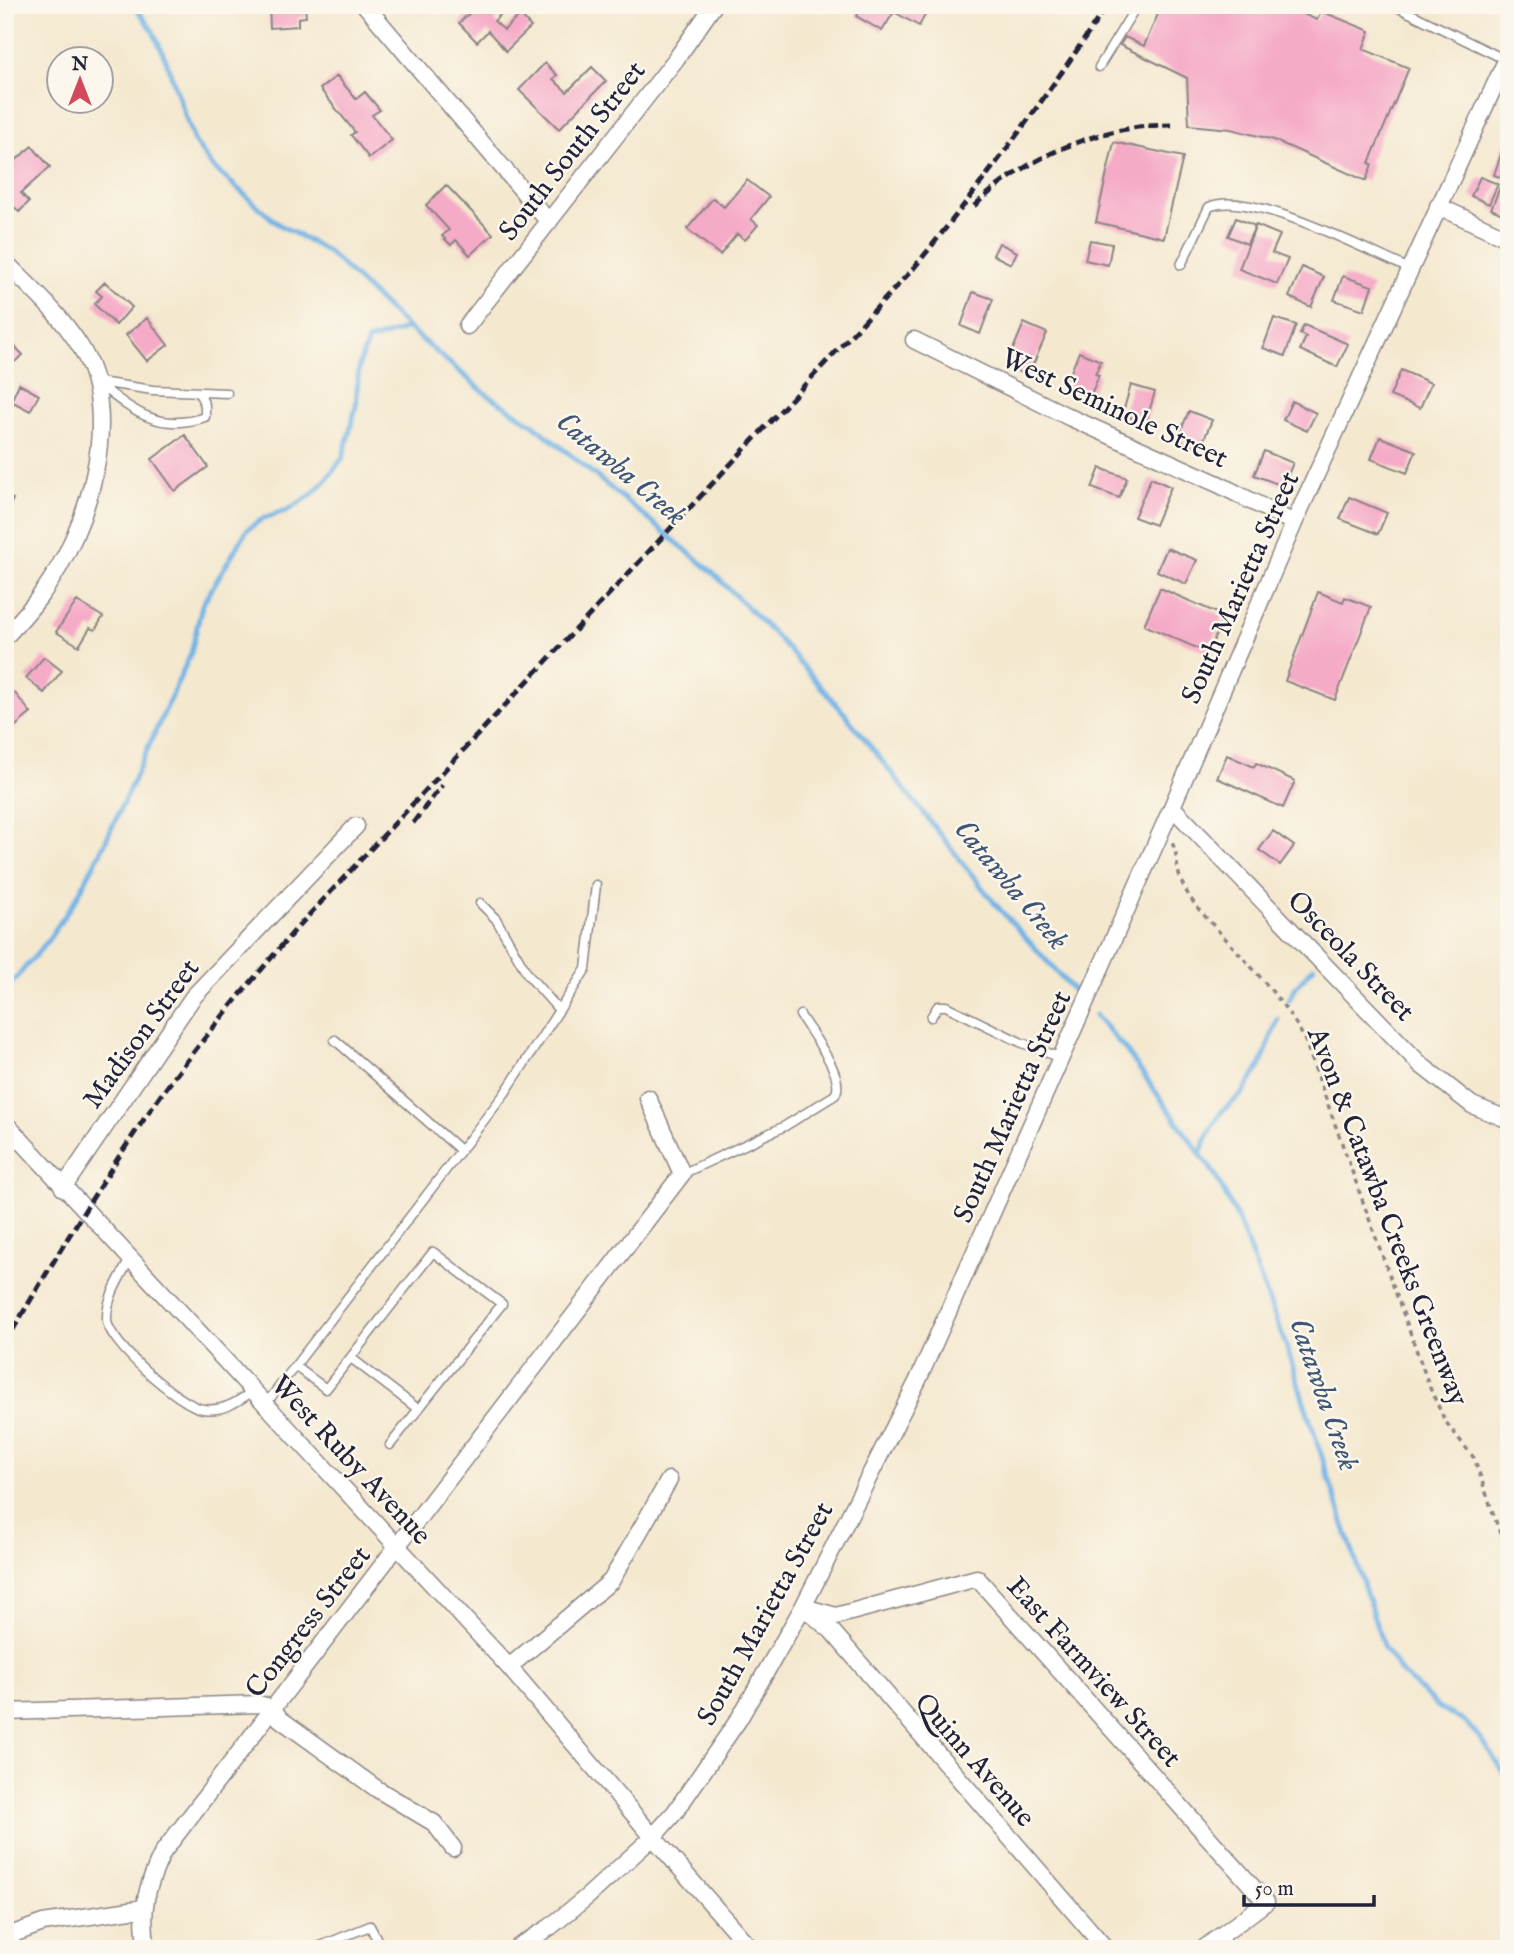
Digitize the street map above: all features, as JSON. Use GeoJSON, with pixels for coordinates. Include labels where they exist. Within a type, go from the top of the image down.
{"type":"FeatureCollection","features":[{"type":"Feature","properties":{"kind":"street"},"geometry":{"type":"LineString","coordinates":[[365,5],[549,222]]}},
{"type":"Feature","properties":{"kind":"street","name":"South South Street"},"geometry":{"type":"LineString","coordinates":[[467,326],[714,5]]}},
{"type":"Feature","properties":{"kind":"street","name":"South Marietta Street"},"geometry":{"type":"LineString","coordinates":[[515,1949],[551,1927],[653,1837],[676,1812],[739,1719],[803,1608],[918,1380],[1172,807],[1294,523],[1507,57]]}},
{"type":"Feature","properties":{"kind":"street"},"geometry":{"type":"LineString","coordinates":[[1438,206],[1509,239]]}},
{"type":"Feature","properties":{"kind":"street"},"geometry":{"type":"LineString","coordinates":[[5,262],[68,329],[80,346],[96,382],[101,426],[96,470],[82,516],[62,561],[44,591],[5,637]]}},
{"type":"Feature","properties":{"kind":"street","name":"West Seminole Street"},"geometry":{"type":"LineString","coordinates":[[914,340],[1069,418],[1206,478],[1294,523]]}},
{"type":"Feature","properties":{"kind":"street","name":"Osceola Street"},"geometry":{"type":"LineString","coordinates":[[1172,807],[1421,1065],[1472,1105],[1509,1121]]}},
{"type":"Feature","properties":{"kind":"street","name":"Madison Street"},"geometry":{"type":"LineString","coordinates":[[63,1188],[193,997],[356,826]]}},
{"type":"Feature","properties":{"kind":"street"},"geometry":{"type":"LineString","coordinates":[[648,1098],[682,1174]]}},
{"type":"Feature","properties":{"kind":"street","name":"West Ruby Avenue"},"geometry":{"type":"LineString","coordinates":[[5,1124],[509,1667],[751,1949]]}},
{"type":"Feature","properties":{"kind":"street","name":"Congress Street"},"geometry":{"type":"LineString","coordinates":[[147,1949],[144,1908],[152,1874],[163,1852],[682,1174]]}},
{"type":"Feature","properties":{"kind":"street"},"geometry":{"type":"LineString","coordinates":[[509,1667],[611,1581],[669,1480]]}},
{"type":"Feature","properties":{"kind":"street","name":"East Farmview Street"},"geometry":{"type":"LineString","coordinates":[[803,1608],[836,1616],[977,1578],[1266,1902],[1203,1949]]}},
{"type":"Feature","properties":{"kind":"street","name":"Quinn Avenue"},"geometry":{"type":"LineString","coordinates":[[803,1608],[831,1630],[1106,1949]]}},
{"type":"Feature","properties":{"kind":"street"},"geometry":{"type":"LineString","coordinates":[[5,1712],[259,1704],[273,1709],[280,1719],[377,1789],[435,1823],[453,1848]]}},
{"type":"Feature","properties":{"kind":"street"},"geometry":{"type":"LineString","coordinates":[[5,1937],[43,1923],[144,1908]]}},
{"type":"Feature","properties":{"kind":"lane"},"geometry":{"type":"LineString","coordinates":[[1099,67],[1137,5]]}},
{"type":"Feature","properties":{"kind":"lane"},"geometry":{"type":"LineString","coordinates":[[1393,5],[1507,57]]}},
{"type":"Feature","properties":{"kind":"lane"},"geometry":{"type":"LineString","coordinates":[[1181,265],[1209,206],[1217,202],[1237,202],[1272,209],[1410,269]]}},
{"type":"Feature","properties":{"kind":"lane"},"geometry":{"type":"LineString","coordinates":[[96,382],[153,390],[227,393]]}},
{"type":"Feature","properties":{"kind":"lane"},"geometry":{"type":"LineString","coordinates":[[96,382],[147,418],[173,424],[205,418],[205,405],[199,393]]}},
{"type":"Feature","properties":{"kind":"lane"},"geometry":{"type":"LineString","coordinates":[[265,1405],[505,1093],[586,969],[596,885]]}},
{"type":"Feature","properties":{"kind":"lane"},"geometry":{"type":"LineString","coordinates":[[480,903],[496,919],[528,975],[559,1010]]}},
{"type":"Feature","properties":{"kind":"lane"},"geometry":{"type":"LineString","coordinates":[[931,1017],[938,1006],[946,1006],[1020,1042],[1061,1058]]}},
{"type":"Feature","properties":{"kind":"lane"},"geometry":{"type":"LineString","coordinates":[[682,1174],[785,1126],[835,1095],[838,1090],[837,1077],[800,1015]]}},
{"type":"Feature","properties":{"kind":"lane"},"geometry":{"type":"LineString","coordinates":[[335,1040],[460,1150]]}},
{"type":"Feature","properties":{"kind":"lane"},"geometry":{"type":"LineString","coordinates":[[295,1366],[326,1389],[433,1252],[502,1304],[390,1445]]}},
{"type":"Feature","properties":{"kind":"lane"},"geometry":{"type":"LineString","coordinates":[[130,1259],[115,1287],[107,1321],[111,1333],[128,1355],[181,1399],[199,1409],[225,1408],[253,1391]]}},
{"type":"Feature","properties":{"kind":"lane"},"geometry":{"type":"LineString","coordinates":[[351,1358],[418,1409]]}},
{"type":"Feature","properties":{"kind":"lane"},"geometry":{"type":"LineString","coordinates":[[318,1949],[370,1926],[380,1948]]}},
{"type":"Feature","properties":{"kind":"path","name":"Avon & Catawba Creeks Greenway"},"geometry":{"type":"LineString","coordinates":[[1160,834],[1175,848],[1178,872],[1185,891],[1275,997],[1296,1023],[1304,1038],[1430,1388],[1445,1421],[1474,1458],[1509,1559]]}},
{"type":"Feature","properties":{"kind":"building"},"geometry":{"type":"Polygon","coordinates":[[[269,5],[305,5],[306,17],[298,18],[298,26],[270,28],[269,5]]]}},
{"type":"Feature","properties":{"kind":"building"},"geometry":{"type":"Polygon","coordinates":[[[478,5],[500,5],[505,10],[494,21],[504,30],[520,15],[531,27],[506,51],[488,31],[477,42],[459,23],[478,5]]]}},
{"type":"Feature","properties":{"kind":"building"},"geometry":{"type":"Polygon","coordinates":[[[862,5],[931,5],[919,26],[894,12],[882,31],[856,16],[862,5]]]}},
{"type":"Feature","properties":{"kind":"building"},"geometry":{"type":"Polygon","coordinates":[[[1162,5],[1282,5],[1317,20],[1321,11],[1370,31],[1363,49],[1409,68],[1369,163],[1372,164],[1366,181],[1274,140],[1231,129],[1189,125],[1187,78],[1120,45],[1125,37],[1144,46],[1162,5]]]}},
{"type":"Feature","properties":{"kind":"building"},"geometry":{"type":"Polygon","coordinates":[[[545,63],[557,75],[553,79],[567,92],[592,67],[606,81],[559,129],[519,90],[545,63]]]}},
{"type":"Feature","properties":{"kind":"building"},"geometry":{"type":"Polygon","coordinates":[[[337,76],[356,99],[365,92],[380,110],[372,115],[392,140],[369,158],[351,135],[355,132],[320,89],[337,76]]]}},
{"type":"Feature","properties":{"kind":"building"},"geometry":{"type":"Polygon","coordinates":[[[1114,142],[1183,157],[1164,238],[1096,222],[1114,142]]]}},
{"type":"Feature","properties":{"kind":"building"},"geometry":{"type":"Polygon","coordinates":[[[1504,145],[1509,147],[1509,180],[1494,175],[1504,145]]]}},
{"type":"Feature","properties":{"kind":"building"},"geometry":{"type":"Polygon","coordinates":[[[32,146],[50,167],[21,193],[29,202],[19,212],[5,197],[5,170],[32,146]]]}},
{"type":"Feature","properties":{"kind":"building"},"geometry":{"type":"Polygon","coordinates":[[[1480,177],[1498,184],[1489,204],[1471,196],[1480,177]]]}},
{"type":"Feature","properties":{"kind":"building"},"geometry":{"type":"Polygon","coordinates":[[[747,180],[769,197],[751,219],[758,225],[745,240],[737,234],[720,255],[687,229],[713,198],[724,207],[747,180]]]}},
{"type":"Feature","properties":{"kind":"building"},"geometry":{"type":"Polygon","coordinates":[[[446,185],[493,234],[470,255],[456,240],[451,245],[442,236],[449,230],[426,205],[446,185]]]}},
{"type":"Feature","properties":{"kind":"building"},"geometry":{"type":"Polygon","coordinates":[[[1500,187],[1509,191],[1509,217],[1491,209],[1500,187]]]}},
{"type":"Feature","properties":{"kind":"building"},"geometry":{"type":"Polygon","coordinates":[[[1236,218],[1255,226],[1247,244],[1228,236],[1236,218]]]}},
{"type":"Feature","properties":{"kind":"building"},"geometry":{"type":"Polygon","coordinates":[[[1256,225],[1280,235],[1272,253],[1288,259],[1277,284],[1239,269],[1256,225]]]}},
{"type":"Feature","properties":{"kind":"building"},"geometry":{"type":"Polygon","coordinates":[[[1090,240],[1112,244],[1108,265],[1085,260],[1090,240]]]}},
{"type":"Feature","properties":{"kind":"building"},"geometry":{"type":"Polygon","coordinates":[[[999,243],[1017,252],[1011,264],[993,255],[999,243]]]}},
{"type":"Feature","properties":{"kind":"building"},"geometry":{"type":"Polygon","coordinates":[[[1302,267],[1324,277],[1311,307],[1289,297],[1302,267]]]}},
{"type":"Feature","properties":{"kind":"building"},"geometry":{"type":"Polygon","coordinates":[[[1343,276],[1372,286],[1364,310],[1334,300],[1343,276]]]}},
{"type":"Feature","properties":{"kind":"building"},"geometry":{"type":"Polygon","coordinates":[[[105,282],[132,307],[116,325],[94,304],[102,296],[96,291],[105,282]]]}},
{"type":"Feature","properties":{"kind":"building"},"geometry":{"type":"Polygon","coordinates":[[[973,292],[993,299],[980,334],[961,326],[973,292]]]}},
{"type":"Feature","properties":{"kind":"building"},"geometry":{"type":"Polygon","coordinates":[[[147,318],[168,345],[147,361],[126,335],[147,318]]]}},
{"type":"Feature","properties":{"kind":"building"},"geometry":{"type":"Polygon","coordinates":[[[1274,318],[1296,325],[1285,356],[1263,348],[1274,318]]]}},
{"type":"Feature","properties":{"kind":"building"},"geometry":{"type":"Polygon","coordinates":[[[1024,323],[1047,333],[1028,376],[1006,366],[1024,323]]]}},
{"type":"Feature","properties":{"kind":"building"},"geometry":{"type":"Polygon","coordinates":[[[1304,325],[1348,344],[1337,367],[1300,350],[1306,337],[1300,334],[1304,325]]]}},
{"type":"Feature","properties":{"kind":"building"},"geometry":{"type":"Polygon","coordinates":[[[5,336],[23,355],[11,365],[5,359],[5,336]]]}},
{"type":"Feature","properties":{"kind":"building"},"geometry":{"type":"Polygon","coordinates":[[[1079,352],[1101,361],[1095,374],[1099,375],[1090,397],[1065,387],[1079,352]]]}},
{"type":"Feature","properties":{"kind":"building"},"geometry":{"type":"Polygon","coordinates":[[[1401,370],[1431,383],[1420,408],[1390,396],[1401,370]]]}},
{"type":"Feature","properties":{"kind":"building"},"geometry":{"type":"Polygon","coordinates":[[[19,384],[39,395],[30,411],[11,401],[19,384]]]}},
{"type":"Feature","properties":{"kind":"building"},"geometry":{"type":"Polygon","coordinates":[[[1131,385],[1155,392],[1146,422],[1122,415],[1131,385]]]}},
{"type":"Feature","properties":{"kind":"building"},"geometry":{"type":"Polygon","coordinates":[[[1292,401],[1316,413],[1307,431],[1283,420],[1292,401]]]}},
{"type":"Feature","properties":{"kind":"building"},"geometry":{"type":"Polygon","coordinates":[[[1189,411],[1212,420],[1200,449],[1177,439],[1189,411]]]}},
{"type":"Feature","properties":{"kind":"building"},"geometry":{"type":"Polygon","coordinates":[[[185,435],[208,467],[175,491],[152,459],[185,435]]]}},
{"type":"Feature","properties":{"kind":"building"},"geometry":{"type":"Polygon","coordinates":[[[1380,437],[1416,451],[1407,473],[1371,459],[1380,437]]]}},
{"type":"Feature","properties":{"kind":"building"},"geometry":{"type":"Polygon","coordinates":[[[1264,451],[1293,463],[1283,486],[1254,475],[1264,451]]]}},
{"type":"Feature","properties":{"kind":"building"},"geometry":{"type":"Polygon","coordinates":[[[1100,468],[1127,478],[1119,498],[1092,488],[1100,468]]]}},
{"type":"Feature","properties":{"kind":"building"},"geometry":{"type":"Polygon","coordinates":[[[1151,478],[1171,487],[1155,525],[1134,517],[1151,478]]]}},
{"type":"Feature","properties":{"kind":"building"},"geometry":{"type":"Polygon","coordinates":[[[5,495],[13,499],[5,516],[5,495]]]}},
{"type":"Feature","properties":{"kind":"building"},"geometry":{"type":"Polygon","coordinates":[[[1349,497],[1387,513],[1378,534],[1340,519],[1349,497]]]}},
{"type":"Feature","properties":{"kind":"building"},"geometry":{"type":"Polygon","coordinates":[[[1167,548],[1197,560],[1186,584],[1157,571],[1167,548]]]}},
{"type":"Feature","properties":{"kind":"building"},"geometry":{"type":"Polygon","coordinates":[[[1160,588],[1224,616],[1208,653],[1144,625],[1160,588]]]}},
{"type":"Feature","properties":{"kind":"building"},"geometry":{"type":"Polygon","coordinates":[[[1318,592],[1343,602],[1345,597],[1371,607],[1335,700],[1285,681],[1318,592]]]}},
{"type":"Feature","properties":{"kind":"building"},"geometry":{"type":"Polygon","coordinates":[[[77,601],[103,617],[95,630],[90,628],[79,646],[56,632],[77,601]]]}},
{"type":"Feature","properties":{"kind":"building"},"geometry":{"type":"Polygon","coordinates":[[[44,657],[62,671],[44,693],[26,678],[44,657]]]}},
{"type":"Feature","properties":{"kind":"building"},"geometry":{"type":"Polygon","coordinates":[[[15,693],[31,713],[11,730],[5,724],[5,701],[15,693]]]}},
{"type":"Feature","properties":{"kind":"building"},"geometry":{"type":"Polygon","coordinates":[[[1227,755],[1254,767],[1256,763],[1295,781],[1283,808],[1217,778],[1227,755]]]}},
{"type":"Feature","properties":{"kind":"building"},"geometry":{"type":"Polygon","coordinates":[[[1273,831],[1294,846],[1280,865],[1259,850],[1273,831]]]}},
{"type":"Feature","properties":{"kind":"waterway","name":"Catawba Creek"},"geometry":{"type":"LineString","coordinates":[[134,5],[153,31],[194,141],[212,166],[278,224],[327,251],[408,328],[485,393],[534,425],[710,570],[778,638],[845,714],[996,905],[1075,992]]}},
{"type":"Feature","properties":{"kind":"waterway"},"geometry":{"type":"LineString","coordinates":[[5,991],[46,943],[76,899],[104,845],[191,653],[202,605],[247,530],[263,518],[288,510],[310,496],[327,479],[343,457],[356,407],[359,365],[368,341],[408,328]]}},
{"type":"Feature","properties":{"kind":"waterway"},"geometry":{"type":"LineString","coordinates":[[1289,1000],[1297,985],[1314,967]]}},
{"type":"Feature","properties":{"kind":"waterway","name":"Catawba Creek"},"geometry":{"type":"LineString","coordinates":[[1095,1015],[1125,1049],[1214,1173],[1237,1217],[1285,1343],[1384,1648],[1402,1673],[1438,1707],[1465,1722],[1482,1740],[1509,1781]]}},
{"type":"Feature","properties":{"kind":"waterway"},"geometry":{"type":"LineString","coordinates":[[1200,1154],[1222,1111],[1241,1095],[1260,1067],[1278,1019]]}},
{"type":"Feature","properties":{"kind":"railway"},"geometry":{"type":"LineString","coordinates":[[5,1343],[140,1125],[227,1011],[295,930],[913,269],[1013,140],[1107,5]]}},
{"type":"Feature","properties":{"kind":"railway"},"geometry":{"type":"LineString","coordinates":[[974,206],[1017,173],[1065,147],[1117,131],[1172,125]]}},
{"type":"Feature","properties":{"kind":"railway"},"geometry":{"type":"LineString","coordinates":[[413,823],[442,785]]}}]}
